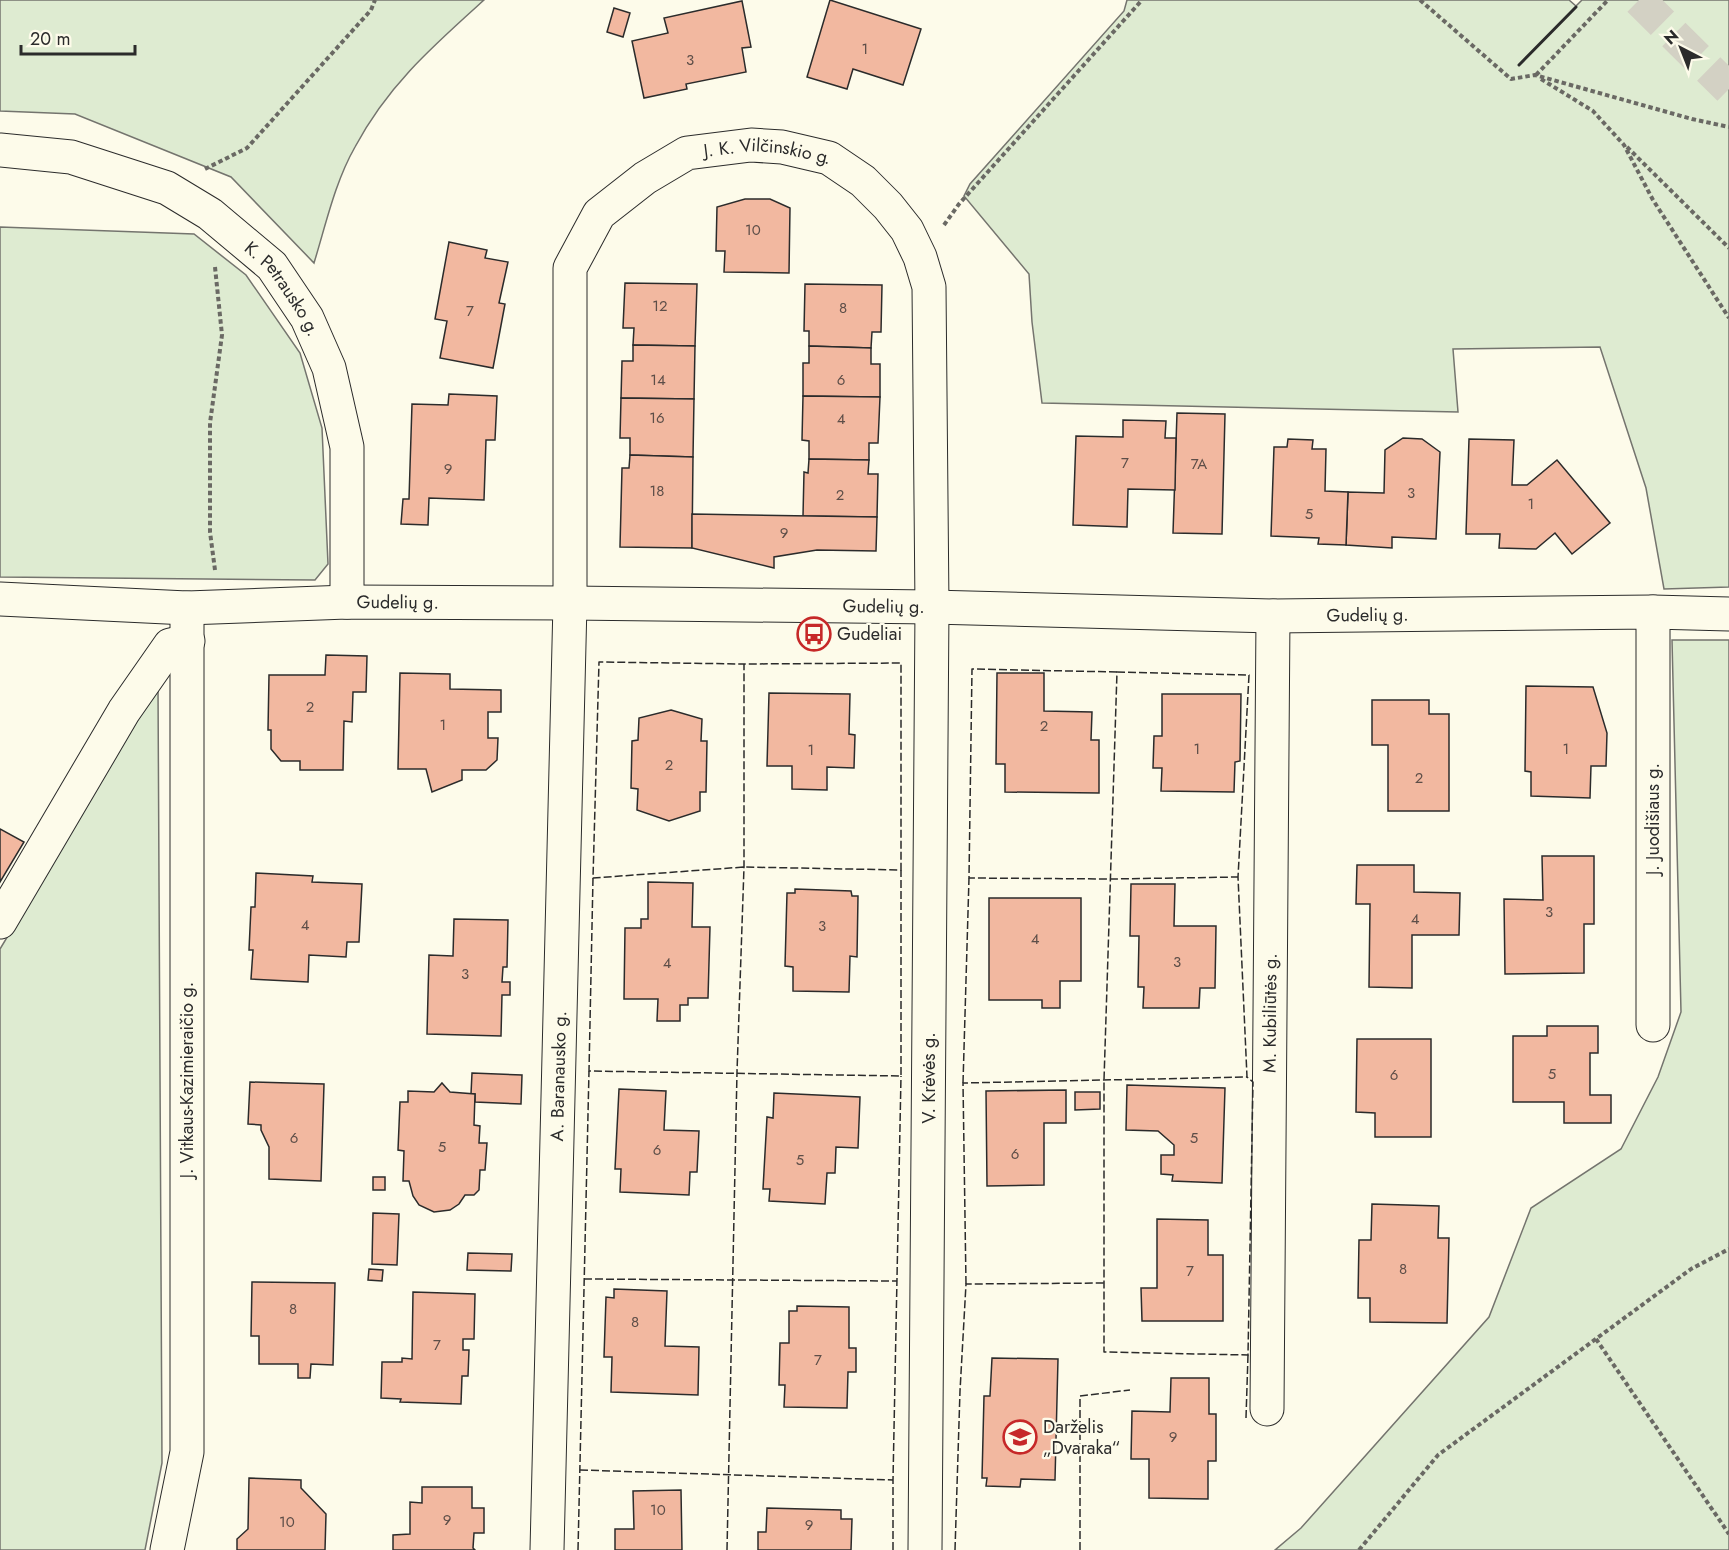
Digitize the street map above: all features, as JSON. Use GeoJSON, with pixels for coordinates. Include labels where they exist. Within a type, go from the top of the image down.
{"type":"FeatureCollection","features":[{"type":"Feature","properties":{"kind":"street","name":"J. K. Vilčinskio g."},"geometry":{"type":"LineString","coordinates":[[570,603],[570,268],[599,214],[645,178],[687,153],[751,145],[782,147],[829,158],[863,181],[888,206],[907,230],[920,257],[929,287],[932,607]]}},
{"type":"Feature","properties":{"kind":"street","name":"K. Petrausko g."},"geometry":{"type":"LineString","coordinates":[[0,150],[71,157],[167,188],[210,214],[272,266],[307,318],[328,368],[347,447],[346,602]]}},
{"type":"Feature","properties":{"kind":"street","name":"Gudelių g."},"geometry":{"type":"LineString","coordinates":[[0,599],[188,608],[346,602],[932,607],[1273,616],[1653,612],[1729,614]]}},
{"type":"Feature","properties":{"kind":"street","name":"A. Baranausko g."},"geometry":{"type":"LineString","coordinates":[[547,1550],[570,603]]}},
{"type":"Feature","properties":{"kind":"street","name":"V. Krėvės g."},"geometry":{"type":"LineString","coordinates":[[925,1550],[932,607]]}},
{"type":"Feature","properties":{"kind":"street","name":"J. Vitkaus-Kazimieraičio g."},"geometry":{"type":"LineString","coordinates":[[168,1550],[187,1452],[188,608]]}},
{"type":"Feature","properties":{"kind":"street","name":"J. Juodišiaus g."},"geometry":{"type":"LineString","coordinates":[[1653,612],[1653,1025]]}},
{"type":"Feature","properties":{"kind":"street","name":"M. Kubiliūtės g."},"geometry":{"type":"LineString","coordinates":[[1267,1409],[1273,616]]}},
{"type":"Feature","properties":{"kind":"street"},"geometry":{"type":"LineString","coordinates":[[0,922],[124,711],[170,645],[188,641]]}},
{"type":"Feature","properties":{"kind":"path"},"geometry":{"type":"LineString","coordinates":[[167,188],[247,148],[371,10],[375,0]]}},
{"type":"Feature","properties":{"kind":"path"},"geometry":{"type":"LineString","coordinates":[[920,257],[959,204],[1142,0]]}},
{"type":"Feature","properties":{"kind":"path"},"geometry":{"type":"LineString","coordinates":[[1420,0],[1511,79],[1535,75],[1729,127]]}},
{"type":"Feature","properties":{"kind":"path"},"geometry":{"type":"LineString","coordinates":[[1535,75],[1608,0]]}},
{"type":"Feature","properties":{"kind":"path"},"geometry":{"type":"LineString","coordinates":[[1535,75],[1593,111],[1624,145],[1729,248]]}},
{"type":"Feature","properties":{"kind":"path"},"geometry":{"type":"LineString","coordinates":[[1624,145],[1653,200],[1729,318]]}},
{"type":"Feature","properties":{"kind":"path"},"geometry":{"type":"LineString","coordinates":[[210,214],[222,335],[210,423],[210,532],[220,607]]}},
{"type":"Feature","properties":{"kind":"path"},"geometry":{"type":"LineString","coordinates":[[1359,1550],[1438,1455],[1691,1269],[1729,1249]]}},
{"type":"Feature","properties":{"kind":"path"},"geometry":{"type":"LineString","coordinates":[[1596,1339],[1729,1534]]}},
{"type":"Feature","properties":{"kind":"green space"},"geometry":{"type":"Polygon","coordinates":[[[0,0],[484,0],[397,85],[368,125],[342,174],[314,263],[231,177],[75,114],[0,111],[0,0]]]}},
{"type":"Feature","properties":{"kind":"green space"},"geometry":{"type":"Polygon","coordinates":[[[1127,0],[1569,0],[1576,6],[1582,0],[1729,0],[1729,587],[1664,589],[1646,488],[1600,347],[1453,349],[1458,412],[1042,403],[1032,322],[1029,274],[964,196],[970,184],[1124,11],[1127,0]]]}},
{"type":"Feature","properties":{"kind":"green space"},"geometry":{"type":"Polygon","coordinates":[[[0,227],[194,234],[246,275],[300,353],[322,428],[328,564],[315,580],[0,577],[0,227]]]}},
{"type":"Feature","properties":{"kind":"green space"},"geometry":{"type":"Polygon","coordinates":[[[1672,640],[1729,640],[1729,1550],[1275,1550],[1301,1528],[1489,1317],[1531,1208],[1621,1149],[1658,1077],[1681,1012],[1672,640]]]}},
{"type":"Feature","properties":{"kind":"green space"},"geometry":{"type":"Polygon","coordinates":[[[158,686],[162,1463],[145,1550],[0,1550],[0,949],[158,686]]]}},
{"type":"Feature","properties":{"kind":"building"},"geometry":{"type":"Polygon","coordinates":[[[830,0],[921,29],[903,85],[853,69],[847,89],[807,77],[830,0]]]}},
{"type":"Feature","properties":{"kind":"building"},"geometry":{"type":"Polygon","coordinates":[[[742,1],[751,47],[742,48],[746,72],[686,84],[687,89],[644,98],[632,41],[668,33],[664,18],[742,1]]]}},
{"type":"Feature","properties":{"kind":"building"},"geometry":{"type":"Polygon","coordinates":[[[614,8],[630,13],[623,37],[607,32],[614,8]]]}},
{"type":"Feature","properties":{"kind":"building"},"geometry":{"type":"Polygon","coordinates":[[[745,199],[770,199],[790,208],[789,273],[724,272],[725,251],[716,251],[717,207],[745,199]]]}},
{"type":"Feature","properties":{"kind":"building"},"geometry":{"type":"Polygon","coordinates":[[[449,242],[487,250],[485,258],[508,262],[499,303],[505,304],[493,368],[440,358],[447,321],[435,319],[449,242]]]}},
{"type":"Feature","properties":{"kind":"building"},"geometry":{"type":"Polygon","coordinates":[[[625,283],[697,284],[695,346],[633,345],[634,328],[623,328],[625,283]]]}},
{"type":"Feature","properties":{"kind":"building"},"geometry":{"type":"Polygon","coordinates":[[[805,284],[882,285],[881,332],[872,332],[871,348],[809,346],[809,331],[804,331],[805,284]]]}},
{"type":"Feature","properties":{"kind":"building"},"geometry":{"type":"Polygon","coordinates":[[[633,345],[695,346],[694,399],[621,398],[622,361],[633,361],[633,345]]]}},
{"type":"Feature","properties":{"kind":"building"},"geometry":{"type":"Polygon","coordinates":[[[809,346],[871,348],[871,364],[880,364],[880,397],[803,396],[803,363],[809,363],[809,346]]]}},
{"type":"Feature","properties":{"kind":"building"},"geometry":{"type":"Polygon","coordinates":[[[449,394],[497,396],[495,440],[486,440],[484,500],[429,498],[428,525],[401,524],[403,499],[409,499],[412,404],[448,405],[449,394]]]}},
{"type":"Feature","properties":{"kind":"building"},"geometry":{"type":"Polygon","coordinates":[[[803,396],[880,397],[878,443],[869,443],[869,460],[809,459],[809,441],[802,440],[803,396]]]}},
{"type":"Feature","properties":{"kind":"building"},"geometry":{"type":"Polygon","coordinates":[[[621,398],[694,399],[693,457],[630,455],[630,438],[620,438],[621,398]]]}},
{"type":"Feature","properties":{"kind":"building"},"geometry":{"type":"Polygon","coordinates":[[[1177,413],[1225,414],[1222,534],[1173,533],[1177,413]]]}},
{"type":"Feature","properties":{"kind":"building"},"geometry":{"type":"Polygon","coordinates":[[[1123,420],[1166,421],[1165,438],[1176,438],[1175,490],[1128,489],[1127,527],[1073,525],[1076,436],[1123,437],[1123,420]]]}},
{"type":"Feature","properties":{"kind":"building"},"geometry":{"type":"Polygon","coordinates":[[[1403,438],[1422,439],[1440,452],[1436,539],[1392,537],[1392,548],[1346,545],[1348,492],[1384,493],[1385,450],[1403,438]]]}},
{"type":"Feature","properties":{"kind":"building"},"geometry":{"type":"Polygon","coordinates":[[[1288,439],[1313,440],[1312,449],[1326,449],[1325,491],[1348,492],[1346,545],[1318,544],[1319,538],[1271,536],[1274,447],[1287,447],[1288,439]]]}},
{"type":"Feature","properties":{"kind":"building"},"geometry":{"type":"Polygon","coordinates":[[[1469,439],[1514,440],[1512,485],[1527,485],[1557,460],[1610,523],[1572,554],[1555,533],[1536,549],[1499,548],[1500,534],[1466,534],[1469,439]]]}},
{"type":"Feature","properties":{"kind":"building"},"geometry":{"type":"Polygon","coordinates":[[[630,455],[693,457],[692,548],[620,547],[622,468],[629,468],[630,455]]]}},
{"type":"Feature","properties":{"kind":"building"},"geometry":{"type":"Polygon","coordinates":[[[809,459],[869,460],[868,474],[878,474],[877,517],[803,516],[804,472],[808,473],[809,459]]]}},
{"type":"Feature","properties":{"kind":"building"},"geometry":{"type":"Polygon","coordinates":[[[692,514],[877,517],[876,551],[817,550],[774,557],[774,568],[692,548],[692,514]]]}},
{"type":"Feature","properties":{"kind":"building"},"geometry":{"type":"Polygon","coordinates":[[[326,655],[367,656],[366,692],[353,692],[352,722],[344,721],[343,770],[300,770],[300,761],[281,761],[271,749],[271,730],[268,730],[269,675],[325,675],[326,655]]]}},
{"type":"Feature","properties":{"kind":"building"},"geometry":{"type":"Polygon","coordinates":[[[400,673],[450,674],[450,689],[501,690],[501,712],[488,712],[488,738],[498,738],[497,760],[486,770],[462,770],[462,780],[432,792],[426,769],[398,769],[400,673]]]}},
{"type":"Feature","properties":{"kind":"building"},"geometry":{"type":"Polygon","coordinates":[[[997,673],[1044,673],[1044,711],[1092,712],[1091,740],[1099,740],[1099,793],[1005,792],[1005,764],[996,764],[997,673]]]}},
{"type":"Feature","properties":{"kind":"building"},"geometry":{"type":"Polygon","coordinates":[[[1526,686],[1593,687],[1607,733],[1606,766],[1591,766],[1590,798],[1531,796],[1531,772],[1525,771],[1526,686]]]}},
{"type":"Feature","properties":{"kind":"building"},"geometry":{"type":"Polygon","coordinates":[[[769,693],[850,694],[849,734],[855,735],[854,768],[827,767],[827,790],[792,789],[792,766],[767,766],[769,693]]]}},
{"type":"Feature","properties":{"kind":"building"},"geometry":{"type":"Polygon","coordinates":[[[1162,694],[1241,694],[1240,761],[1235,762],[1234,792],[1161,791],[1162,768],[1153,768],[1154,736],[1162,736],[1162,694]]]}},
{"type":"Feature","properties":{"kind":"building"},"geometry":{"type":"Polygon","coordinates":[[[1372,700],[1429,700],[1429,714],[1449,714],[1449,811],[1388,811],[1388,745],[1372,745],[1372,700]]]}},
{"type":"Feature","properties":{"kind":"building"},"geometry":{"type":"Polygon","coordinates":[[[671,710],[702,719],[701,741],[707,741],[706,792],[700,792],[700,811],[669,821],[637,810],[638,789],[631,788],[632,741],[638,740],[639,718],[671,710]]]}},
{"type":"Feature","properties":{"kind":"building"},"geometry":{"type":"Polygon","coordinates":[[[0,829],[24,842],[0,882],[0,829]]]}},
{"type":"Feature","properties":{"kind":"building"},"geometry":{"type":"Polygon","coordinates":[[[1542,856],[1594,856],[1594,924],[1584,924],[1584,973],[1505,974],[1504,899],[1543,900],[1542,856]]]}},
{"type":"Feature","properties":{"kind":"building"},"geometry":{"type":"Polygon","coordinates":[[[1357,865],[1414,865],[1414,892],[1460,893],[1459,935],[1412,935],[1412,988],[1369,987],[1370,904],[1356,904],[1357,865]]]}},
{"type":"Feature","properties":{"kind":"building"},"geometry":{"type":"Polygon","coordinates":[[[256,873],[313,876],[312,882],[362,884],[359,942],[347,942],[346,957],[309,955],[308,982],[251,979],[253,950],[249,950],[251,907],[255,907],[256,873]]]}},
{"type":"Feature","properties":{"kind":"building"},"geometry":{"type":"Polygon","coordinates":[[[648,882],[693,883],[692,927],[710,927],[708,998],[688,998],[688,1005],[680,1005],[680,1021],[657,1021],[658,999],[624,999],[625,928],[641,928],[641,919],[648,919],[648,882]]]}},
{"type":"Feature","properties":{"kind":"building"},"geometry":{"type":"Polygon","coordinates":[[[1131,884],[1175,884],[1174,926],[1216,926],[1215,988],[1200,988],[1199,1008],[1143,1008],[1144,987],[1138,987],[1139,936],[1130,936],[1131,884]]]}},
{"type":"Feature","properties":{"kind":"building"},"geometry":{"type":"Polygon","coordinates":[[[795,889],[851,891],[852,896],[858,896],[857,957],[850,956],[849,992],[793,991],[793,967],[785,966],[787,893],[795,893],[795,889]]]}},
{"type":"Feature","properties":{"kind":"building"},"geometry":{"type":"Polygon","coordinates":[[[989,898],[1081,898],[1081,981],[1060,981],[1060,1008],[1042,1008],[1042,1000],[989,1000],[989,898]]]}},
{"type":"Feature","properties":{"kind":"building"},"geometry":{"type":"Polygon","coordinates":[[[454,919],[508,920],[507,967],[503,967],[502,982],[510,982],[510,995],[502,995],[501,1036],[427,1034],[429,955],[453,956],[454,919]]]}},
{"type":"Feature","properties":{"kind":"building"},"geometry":{"type":"Polygon","coordinates":[[[1547,1026],[1598,1026],[1598,1053],[1590,1053],[1590,1095],[1611,1095],[1611,1123],[1564,1123],[1564,1102],[1513,1102],[1513,1036],[1547,1036],[1547,1026]]]}},
{"type":"Feature","properties":{"kind":"building"},"geometry":{"type":"Polygon","coordinates":[[[1357,1039],[1431,1039],[1431,1137],[1375,1137],[1375,1113],[1356,1112],[1357,1039]]]}},
{"type":"Feature","properties":{"kind":"building"},"geometry":{"type":"Polygon","coordinates":[[[472,1073],[522,1075],[521,1104],[475,1102],[475,1094],[471,1094],[472,1073]]]}},
{"type":"Feature","properties":{"kind":"building"},"geometry":{"type":"Polygon","coordinates":[[[250,1082],[324,1084],[321,1181],[269,1179],[269,1147],[261,1125],[248,1124],[250,1082]]]}},
{"type":"Feature","properties":{"kind":"building"},"geometry":{"type":"Polygon","coordinates":[[[442,1083],[450,1092],[475,1094],[474,1125],[480,1126],[479,1143],[487,1143],[485,1170],[480,1170],[479,1190],[474,1195],[465,1195],[459,1204],[450,1210],[434,1212],[419,1205],[413,1196],[409,1181],[403,1181],[404,1151],[398,1150],[400,1102],[408,1102],[408,1091],[434,1092],[442,1083]]]}},
{"type":"Feature","properties":{"kind":"building"},"geometry":{"type":"Polygon","coordinates":[[[1127,1085],[1225,1088],[1222,1183],[1172,1181],[1173,1175],[1161,1174],[1161,1155],[1174,1155],[1174,1145],[1158,1131],[1126,1130],[1127,1085]]]}},
{"type":"Feature","properties":{"kind":"building"},"geometry":{"type":"Polygon","coordinates":[[[619,1089],[666,1091],[664,1130],[699,1131],[697,1172],[690,1172],[689,1195],[620,1192],[621,1169],[615,1169],[619,1089]]]}},
{"type":"Feature","properties":{"kind":"building"},"geometry":{"type":"Polygon","coordinates":[[[1066,1090],[1066,1123],[1044,1123],[1044,1185],[987,1186],[986,1091],[1066,1090]]]}},
{"type":"Feature","properties":{"kind":"building"},"geometry":{"type":"Polygon","coordinates":[[[1075,1092],[1100,1092],[1100,1109],[1075,1110],[1075,1092]]]}},
{"type":"Feature","properties":{"kind":"building"},"geometry":{"type":"Polygon","coordinates":[[[774,1093],[860,1097],[858,1148],[836,1147],[835,1173],[827,1173],[825,1204],[769,1201],[770,1189],[763,1189],[767,1117],[773,1118],[774,1093]]]}},
{"type":"Feature","properties":{"kind":"building"},"geometry":{"type":"Polygon","coordinates":[[[373,1177],[385,1177],[385,1190],[373,1190],[373,1177]]]}},
{"type":"Feature","properties":{"kind":"building"},"geometry":{"type":"Polygon","coordinates":[[[1372,1204],[1439,1206],[1438,1238],[1449,1238],[1447,1323],[1370,1322],[1370,1298],[1358,1298],[1359,1240],[1371,1240],[1372,1204]]]}},
{"type":"Feature","properties":{"kind":"building"},"geometry":{"type":"Polygon","coordinates":[[[373,1213],[399,1214],[397,1265],[372,1264],[373,1213]]]}},
{"type":"Feature","properties":{"kind":"building"},"geometry":{"type":"Polygon","coordinates":[[[1157,1219],[1208,1220],[1208,1255],[1223,1255],[1223,1321],[1142,1321],[1141,1288],[1157,1288],[1157,1219]]]}},
{"type":"Feature","properties":{"kind":"building"},"geometry":{"type":"Polygon","coordinates":[[[468,1253],[512,1254],[511,1271],[467,1270],[468,1253]]]}},
{"type":"Feature","properties":{"kind":"building"},"geometry":{"type":"Polygon","coordinates":[[[369,1269],[383,1270],[382,1281],[368,1280],[369,1269]]]}},
{"type":"Feature","properties":{"kind":"building"},"geometry":{"type":"Polygon","coordinates":[[[252,1282],[335,1283],[333,1365],[311,1364],[310,1378],[298,1378],[298,1364],[259,1364],[259,1336],[251,1336],[252,1282]]]}},
{"type":"Feature","properties":{"kind":"building"},"geometry":{"type":"Polygon","coordinates":[[[614,1289],[667,1291],[665,1346],[699,1347],[698,1395],[611,1392],[612,1357],[604,1357],[606,1297],[614,1298],[614,1289]]]}},
{"type":"Feature","properties":{"kind":"building"},"geometry":{"type":"Polygon","coordinates":[[[413,1292],[475,1294],[474,1339],[463,1339],[463,1350],[469,1350],[468,1376],[462,1376],[461,1404],[400,1402],[401,1399],[381,1398],[382,1362],[402,1362],[402,1358],[412,1359],[413,1292]]]}},
{"type":"Feature","properties":{"kind":"building"},"geometry":{"type":"Polygon","coordinates":[[[797,1306],[849,1307],[849,1348],[856,1348],[856,1372],[848,1372],[847,1408],[784,1407],[785,1385],[779,1385],[780,1343],[789,1343],[789,1311],[797,1311],[797,1306]]]}},
{"type":"Feature","properties":{"kind":"building","name":"Darželis „Dvaraka“"},"geometry":{"type":"Polygon","coordinates":[[[992,1358],[1058,1359],[1055,1480],[1021,1479],[1020,1487],[986,1486],[987,1478],[982,1478],[984,1396],[990,1396],[992,1358]]]}},
{"type":"Feature","properties":{"kind":"building"},"geometry":{"type":"Polygon","coordinates":[[[1171,1378],[1209,1378],[1209,1414],[1216,1414],[1216,1461],[1208,1461],[1208,1499],[1149,1498],[1149,1459],[1131,1459],[1132,1411],[1170,1412],[1171,1378]]]}},
{"type":"Feature","properties":{"kind":"building"},"geometry":{"type":"Polygon","coordinates":[[[249,1478],[301,1480],[301,1488],[326,1514],[325,1550],[237,1550],[237,1539],[248,1529],[249,1478]]]}},
{"type":"Feature","properties":{"kind":"building"},"geometry":{"type":"Polygon","coordinates":[[[422,1487],[472,1487],[472,1508],[484,1508],[484,1533],[474,1533],[473,1548],[475,1550],[393,1550],[393,1535],[410,1534],[410,1502],[422,1503],[422,1487]]]}},
{"type":"Feature","properties":{"kind":"building"},"geometry":{"type":"Polygon","coordinates":[[[681,1490],[682,1550],[615,1550],[615,1529],[634,1529],[633,1491],[681,1490]]]}},
{"type":"Feature","properties":{"kind":"building"},"geometry":{"type":"Polygon","coordinates":[[[767,1508],[841,1510],[841,1519],[852,1519],[851,1550],[758,1550],[758,1532],[766,1532],[767,1508]]]}},
{"type":"Feature","properties":{"kind":"tunnel"},"geometry":{"type":"LineString","coordinates":[[1639,0],[1729,89]]}},
{"type":"Feature","properties":{"kind":"fence"},"geometry":{"type":"LineString","coordinates":[[727,1550],[737,1072],[744,867],[744,664],[901,663],[901,870],[744,867],[593,878],[599,662],[744,664]]}},
{"type":"Feature","properties":{"kind":"fence"},"geometry":{"type":"LineString","coordinates":[[1117,672],[972,669],[969,878],[1238,877]]}},
{"type":"Feature","properties":{"kind":"fence"},"geometry":{"type":"LineString","coordinates":[[1117,672],[1249,675],[1238,877],[1247,1077],[1253,1082],[1248,1355],[1104,1352],[1104,1080],[1117,672]]}},
{"type":"Feature","properties":{"kind":"fence"},"geometry":{"type":"LineString","coordinates":[[593,878],[589,1071],[901,1076],[901,870]]}},
{"type":"Feature","properties":{"kind":"fence"},"geometry":{"type":"LineString","coordinates":[[963,1083],[969,878]]}},
{"type":"Feature","properties":{"kind":"fence"},"geometry":{"type":"LineString","coordinates":[[578,1550],[589,1071]]}},
{"type":"Feature","properties":{"kind":"fence"},"geometry":{"type":"LineString","coordinates":[[893,1550],[901,1076]]}},
{"type":"Feature","properties":{"kind":"fence"},"geometry":{"type":"LineString","coordinates":[[966,1284],[963,1083],[1247,1077]]}},
{"type":"Feature","properties":{"kind":"fence"},"geometry":{"type":"LineString","coordinates":[[584,1279],[897,1281]]}},
{"type":"Feature","properties":{"kind":"fence"},"geometry":{"type":"LineString","coordinates":[[955,1550],[966,1284],[1104,1283]]}},
{"type":"Feature","properties":{"kind":"fence"},"geometry":{"type":"LineString","coordinates":[[1246,1418],[1248,1355]]}},
{"type":"Feature","properties":{"kind":"fence"},"geometry":{"type":"LineString","coordinates":[[1080,1550],[1080,1396],[1130,1390]]}},
{"type":"Feature","properties":{"kind":"fence"},"geometry":{"type":"LineString","coordinates":[[580,1470],[893,1480]]}},
{"type":"Feature","properties":{"kind":"wall"},"geometry":{"type":"LineString","coordinates":[[1519,65],[1576,7]]}},
{"type":"Feature","properties":{"kind":"place","name":"Gudeliai"},"geometry":{"type":"Point","coordinates":[814,634]}},
{"type":"Feature","properties":{"kind":"place","name":"Darželis „Dvaraka“"},"geometry":{"type":"Point","coordinates":[1020,1437]}}]}
